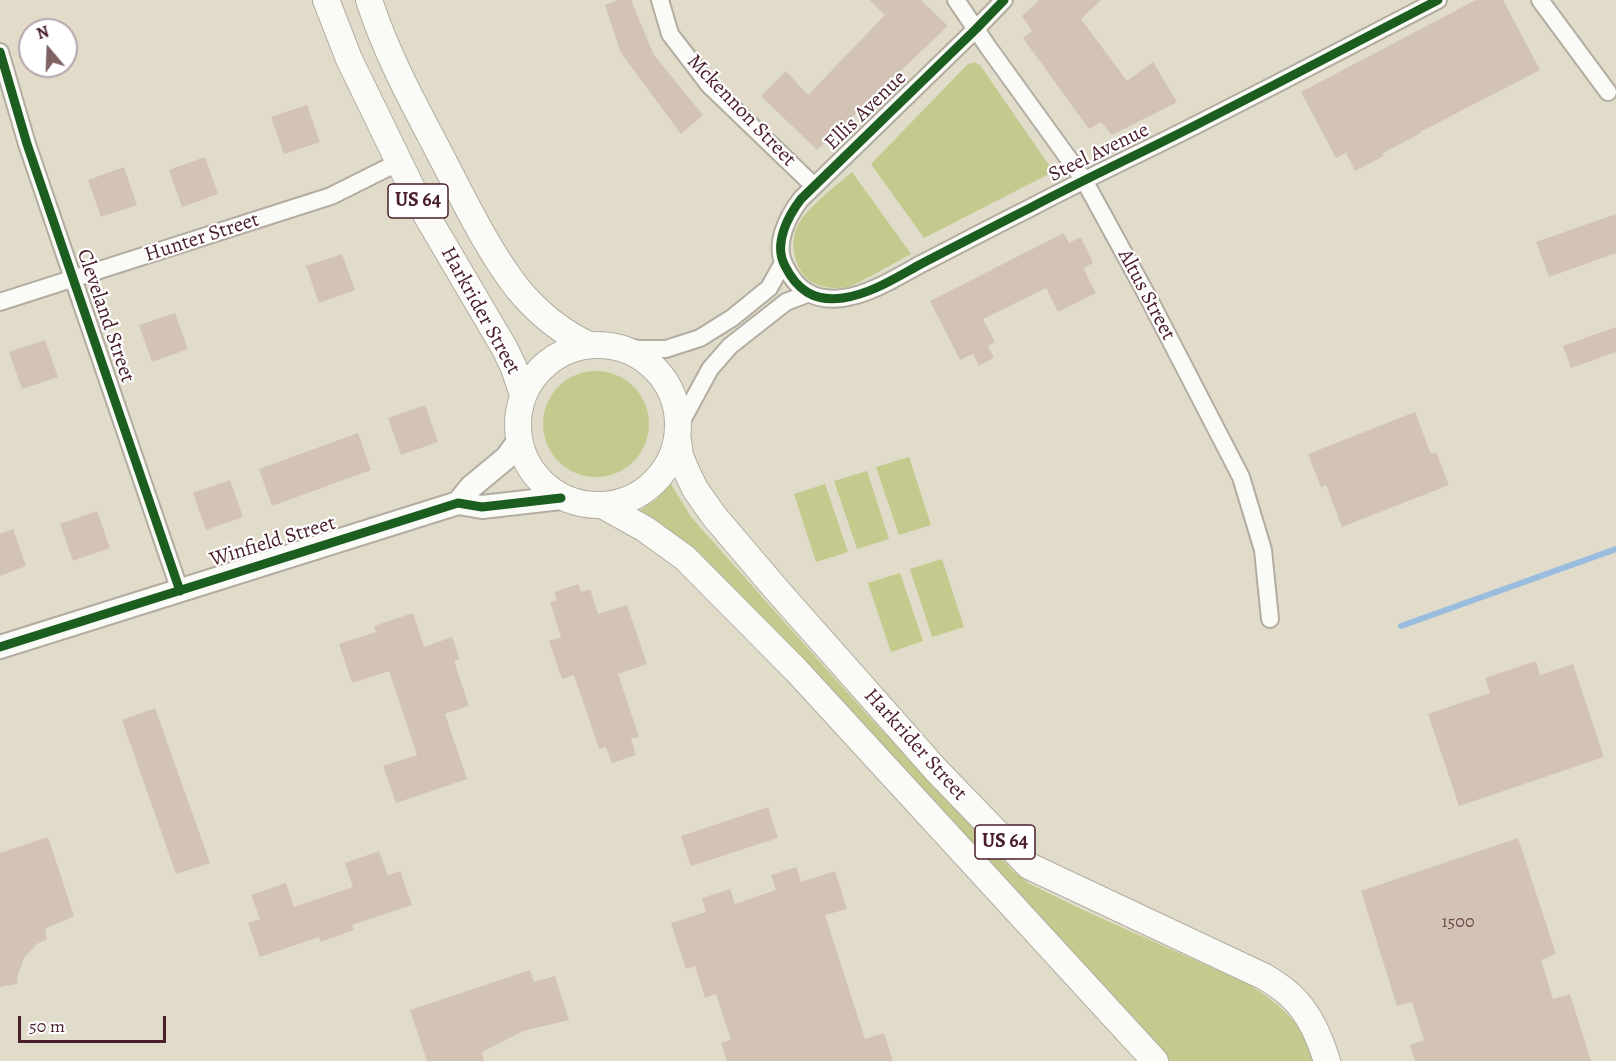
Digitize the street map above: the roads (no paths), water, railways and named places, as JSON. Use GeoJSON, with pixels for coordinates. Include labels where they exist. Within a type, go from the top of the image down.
{"type":"FeatureCollection","features":[{"type":"Feature","properties":{"kind":"main road","name":"Harkrider Street"},"geometry":{"type":"LineString","coordinates":[[326,0],[349,59],[418,201],[504,349],[514,368],[523,395]]}},
{"type":"Feature","properties":{"kind":"main road","name":"Harkrider Street"},"geometry":{"type":"LineString","coordinates":[[369,0],[381,37],[396,69],[466,204],[497,258],[519,290],[543,315],[571,336],[601,345]]}},
{"type":"Feature","properties":{"kind":"main road"},"geometry":{"type":"LineString","coordinates":[[601,345],[634,353],[653,366],[668,385],[676,406],[678,433],[673,455],[659,478],[639,494],[602,506],[574,503],[561,498],[543,484],[528,466],[518,442],[517,421],[520,402],[528,384],[546,363],[569,350],[601,345]]}},
{"type":"Feature","properties":{"kind":"main road","name":"Harkrider Street"},"geometry":{"type":"LineString","coordinates":[[678,433],[680,456],[686,470],[695,489],[714,516],[937,771],[1029,866],[1265,977],[1289,994],[1307,1015],[1320,1038],[1327,1061]]}},
{"type":"Feature","properties":{"kind":"main road","name":"Harkrider Street"},"geometry":{"type":"LineString","coordinates":[[602,506],[645,529],[685,558],[796,671],[1155,1061]]}},
{"type":"Feature","properties":{"kind":"street","name":"Mckennon Street"},"geometry":{"type":"LineString","coordinates":[[660,0],[670,34],[709,85],[814,186]]}},
{"type":"Feature","properties":{"kind":"street","name":"Altus Street"},"geometry":{"type":"LineString","coordinates":[[956,0],[1058,147],[1084,180],[1149,299],[1240,477],[1263,550],[1270,619]]}},
{"type":"Feature","properties":{"kind":"street","name":"Ellis Avenue"},"geometry":{"type":"LineString","coordinates":[[783,263],[781,244],[786,224],[791,212],[801,199],[1004,0]]}},
{"type":"Feature","properties":{"kind":"street","name":"Steel Avenue"},"geometry":{"type":"LineString","coordinates":[[807,294],[833,299],[867,291],[1438,0]]}},
{"type":"Feature","properties":{"kind":"street"},"geometry":{"type":"LineString","coordinates":[[1540,0],[1608,92]]}},
{"type":"Feature","properties":{"kind":"street","name":"Cleveland Street"},"geometry":{"type":"LineString","coordinates":[[0,52],[27,144],[180,591]]}},
{"type":"Feature","properties":{"kind":"street","name":"Hunter Street"},"geometry":{"type":"LineString","coordinates":[[0,302],[331,196],[399,162]]}},
{"type":"Feature","properties":{"kind":"street"},"geometry":{"type":"LineString","coordinates":[[601,345],[666,349],[700,338],[756,300],[769,288],[783,263]]}},
{"type":"Feature","properties":{"kind":"street"},"geometry":{"type":"LineString","coordinates":[[678,433],[710,369],[730,346],[786,302],[807,294],[793,281],[783,263]]}},
{"type":"Feature","properties":{"kind":"street","name":"Winfield Street"},"geometry":{"type":"LineString","coordinates":[[458,502],[471,487],[506,458],[518,442]]}},
{"type":"Feature","properties":{"kind":"street","name":"Winfield Street"},"geometry":{"type":"LineString","coordinates":[[0,647],[458,502],[482,507],[561,498]]}},
{"type":"Feature","properties":{"kind":"waterway"},"geometry":{"type":"LineString","coordinates":[[1401,626],[1616,549]]}}]}
